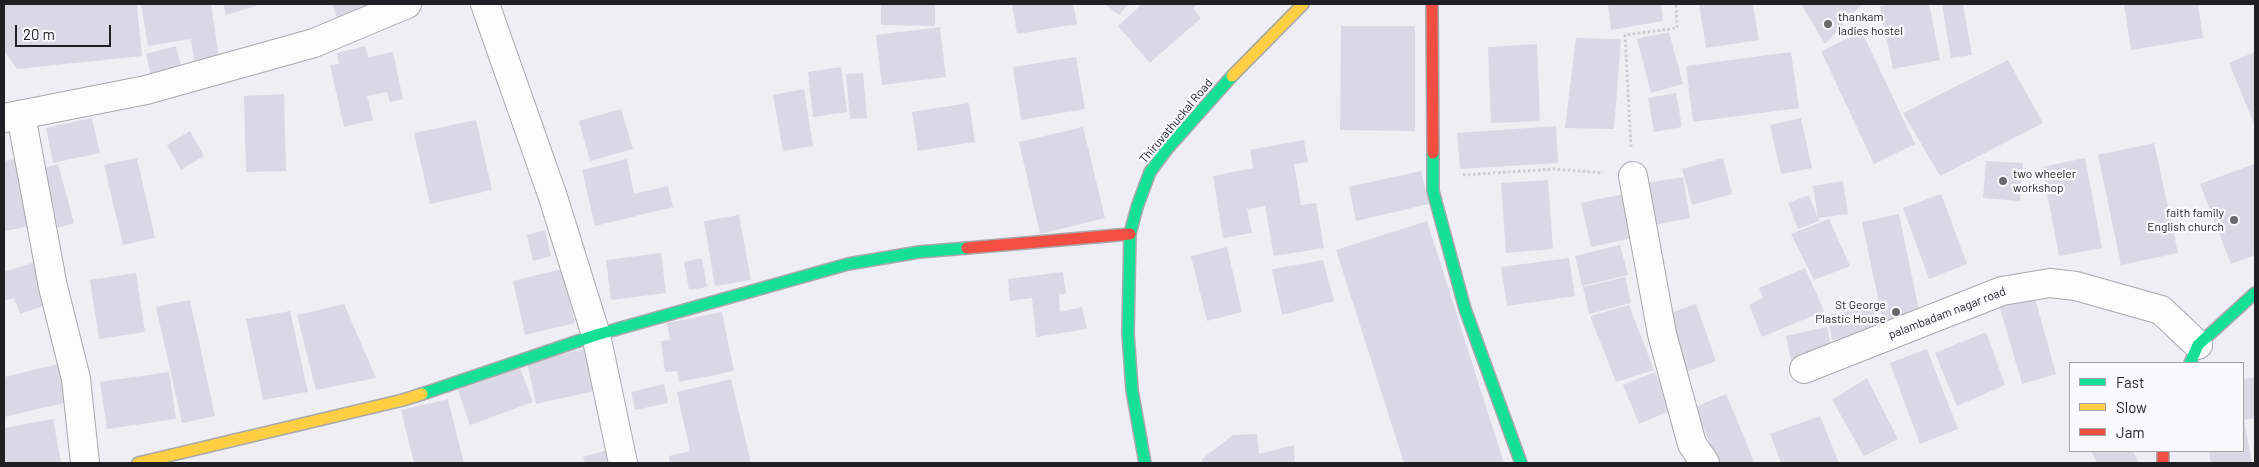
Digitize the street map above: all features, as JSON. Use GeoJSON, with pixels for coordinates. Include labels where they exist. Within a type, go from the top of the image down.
{"type":"FeatureCollection","features":[{"type":"Feature","properties":{"kind":"street"},"geometry":{"type":"LineString","coordinates":[[85,463],[76,379],[12,117],[146,90],[314,43],[407,4]]}},
{"type":"Feature","properties":{"kind":"street"},"geometry":{"type":"LineString","coordinates":[[485,4],[553,197],[596,335],[623,463]]}},
{"type":"Feature","properties":{"kind":"street","name":"Thiruvathuckal Road"},"geometry":{"type":"LineString","coordinates":[[1145,463],[1132,390],[1128,333],[1130,234],[1150,172],[1217,92],[1303,4]]}},
{"type":"Feature","properties":{"kind":"street"},"geometry":{"type":"LineString","coordinates":[[1432,4],[1432,177],[1436,206],[1465,309],[1520,463]]}},
{"type":"Feature","properties":{"kind":"street"},"geometry":{"type":"LineString","coordinates":[[1633,176],[1662,334],[1692,444],[1705,463]]}},
{"type":"Feature","properties":{"kind":"street"},"geometry":{"type":"LineString","coordinates":[[138,463],[403,400],[596,335],[848,264],[919,252],[1130,234]]}},
{"type":"Feature","properties":{"kind":"street","name":"palambadam nagar road"},"geometry":{"type":"LineString","coordinates":[[1804,369],[2002,290],[2050,283],[2076,286],[2160,310],[2194,354]]}},
{"type":"Feature","properties":{"kind":"street"},"geometry":{"type":"LineString","coordinates":[[2194,354],[2255,294]]}},
{"type":"Feature","properties":{"kind":"path"},"geometry":{"type":"LineString","coordinates":[[1432,177],[1554,169],[1633,176],[1624,35],[1677,28],[1676,4]]}},
{"type":"Feature","properties":{"kind":"building"},"geometry":{"type":"Polygon","coordinates":[[[4,4],[137,4],[142,56],[17,69],[4,51],[4,4]]]}},
{"type":"Feature","properties":{"kind":"building"},"geometry":{"type":"Polygon","coordinates":[[[141,4],[211,4],[219,58],[194,61],[191,39],[148,46],[141,4]]]}},
{"type":"Feature","properties":{"kind":"building"},"geometry":{"type":"Polygon","coordinates":[[[223,4],[262,4],[226,15],[223,4]]]}},
{"type":"Feature","properties":{"kind":"building"},"geometry":{"type":"Polygon","coordinates":[[[332,4],[390,4],[338,21],[332,4]]]}},
{"type":"Feature","properties":{"kind":"building"},"geometry":{"type":"Polygon","coordinates":[[[881,4],[935,4],[935,26],[881,25],[881,4]]]}},
{"type":"Feature","properties":{"kind":"building"},"geometry":{"type":"Polygon","coordinates":[[[1012,4],[1073,4],[1077,24],[1017,34],[1012,4]]]}},
{"type":"Feature","properties":{"kind":"building"},"geometry":{"type":"Polygon","coordinates":[[[1105,4],[1129,4],[1119,15],[1105,4]]]}},
{"type":"Feature","properties":{"kind":"building"},"geometry":{"type":"Polygon","coordinates":[[[1142,4],[1198,4],[1193,8],[1201,18],[1150,63],[1118,26],[1142,4]]]}},
{"type":"Feature","properties":{"kind":"building"},"geometry":{"type":"Polygon","coordinates":[[[1608,4],[1661,4],[1663,21],[1611,30],[1608,4]]]}},
{"type":"Feature","properties":{"kind":"building"},"geometry":{"type":"Polygon","coordinates":[[[1699,4],[1753,4],[1759,40],[1706,48],[1699,4]]]}},
{"type":"Feature","properties":{"kind":"building","name":"thankam ladies hostel"},"geometry":{"type":"Polygon","coordinates":[[[1801,4],[1862,4],[1825,44],[1801,4]]]}},
{"type":"Feature","properties":{"kind":"building"},"geometry":{"type":"Polygon","coordinates":[[[1892,4],[1929,4],[1940,60],[1893,69],[1880,6],[1892,4]]]}},
{"type":"Feature","properties":{"kind":"building"},"geometry":{"type":"Polygon","coordinates":[[[1942,4],[1963,4],[1972,55],[1951,58],[1942,4]]]}},
{"type":"Feature","properties":{"kind":"building"},"geometry":{"type":"Polygon","coordinates":[[[2124,4],[2198,4],[2203,38],[2131,50],[2124,4]]]}},
{"type":"Feature","properties":{"kind":"building"},"geometry":{"type":"Polygon","coordinates":[[[1341,26],[1415,26],[1415,131],[1340,130],[1341,26]]]}},
{"type":"Feature","properties":{"kind":"building"},"geometry":{"type":"Polygon","coordinates":[[[940,27],[946,77],[882,85],[876,35],[940,27]]]}},
{"type":"Feature","properties":{"kind":"building"},"geometry":{"type":"Polygon","coordinates":[[[1669,32],[1683,84],[1651,93],[1637,39],[1669,32]]]}},
{"type":"Feature","properties":{"kind":"building"},"geometry":{"type":"Polygon","coordinates":[[[1862,32],[1915,144],[1874,164],[1821,51],[1862,32]]]}},
{"type":"Feature","properties":{"kind":"building"},"geometry":{"type":"Polygon","coordinates":[[[1576,38],[1621,39],[1614,129],[1565,128],[1576,38]]]}},
{"type":"Feature","properties":{"kind":"building"},"geometry":{"type":"Polygon","coordinates":[[[1537,44],[1540,121],[1491,123],[1488,47],[1537,44]]]}},
{"type":"Feature","properties":{"kind":"building"},"geometry":{"type":"Polygon","coordinates":[[[176,46],[183,73],[152,81],[146,54],[176,46]]]}},
{"type":"Feature","properties":{"kind":"building"},"geometry":{"type":"Polygon","coordinates":[[[365,46],[368,57],[393,52],[403,99],[390,102],[387,92],[367,96],[373,120],[344,127],[330,65],[339,64],[337,53],[365,46]]]}},
{"type":"Feature","properties":{"kind":"building"},"geometry":{"type":"Polygon","coordinates":[[[1791,52],[1799,108],[1693,122],[1686,66],[1791,52]]]}},
{"type":"Feature","properties":{"kind":"building"},"geometry":{"type":"Polygon","coordinates":[[[2255,52],[2255,126],[2229,63],[2255,52]]]}},
{"type":"Feature","properties":{"kind":"building"},"geometry":{"type":"Polygon","coordinates":[[[1076,57],[1085,109],[1021,120],[1013,67],[1076,57]]]}},
{"type":"Feature","properties":{"kind":"building"},"geometry":{"type":"Polygon","coordinates":[[[2008,60],[2043,123],[1940,176],[1903,113],[2008,60]]]}},
{"type":"Feature","properties":{"kind":"building"},"geometry":{"type":"Polygon","coordinates":[[[841,67],[847,112],[813,117],[808,72],[841,67]]]}},
{"type":"Feature","properties":{"kind":"building"},"geometry":{"type":"Polygon","coordinates":[[[863,73],[867,118],[850,119],[846,74],[863,73]]]}},
{"type":"Feature","properties":{"kind":"building"},"geometry":{"type":"Polygon","coordinates":[[[804,89],[813,146],[783,151],[773,95],[804,89]]]}},
{"type":"Feature","properties":{"kind":"building"},"geometry":{"type":"Polygon","coordinates":[[[1676,93],[1682,127],[1654,132],[1648,98],[1676,93]]]}},
{"type":"Feature","properties":{"kind":"building"},"geometry":{"type":"Polygon","coordinates":[[[284,94],[286,171],[246,172],[244,96],[284,94]]]}},
{"type":"Feature","properties":{"kind":"building"},"geometry":{"type":"Polygon","coordinates":[[[969,103],[975,142],[918,151],[912,112],[969,103]]]}},
{"type":"Feature","properties":{"kind":"building"},"geometry":{"type":"Polygon","coordinates":[[[621,109],[633,149],[590,161],[579,121],[621,109]]]}},
{"type":"Feature","properties":{"kind":"building"},"geometry":{"type":"Polygon","coordinates":[[[92,118],[100,153],[53,163],[46,128],[92,118]]]}},
{"type":"Feature","properties":{"kind":"building"},"geometry":{"type":"Polygon","coordinates":[[[1801,118],[1812,168],[1781,174],[1770,125],[1801,118]]]}},
{"type":"Feature","properties":{"kind":"building"},"geometry":{"type":"Polygon","coordinates":[[[476,120],[492,190],[430,204],[414,133],[476,120]]]}},
{"type":"Feature","properties":{"kind":"building"},"geometry":{"type":"Polygon","coordinates":[[[1556,126],[1558,163],[1460,169],[1457,133],[1556,126]]]}},
{"type":"Feature","properties":{"kind":"building"},"geometry":{"type":"Polygon","coordinates":[[[1083,127],[1105,218],[1040,234],[1019,142],[1083,127]]]}},
{"type":"Feature","properties":{"kind":"building"},"geometry":{"type":"Polygon","coordinates":[[[190,131],[204,156],[181,170],[167,145],[190,131]]]}},
{"type":"Feature","properties":{"kind":"building"},"geometry":{"type":"Polygon","coordinates":[[[1304,140],[1308,162],[1294,164],[1301,205],[1316,203],[1324,248],[1274,256],[1265,206],[1247,209],[1252,233],[1223,238],[1213,176],[1253,168],[1250,150],[1304,140]]]}},
{"type":"Feature","properties":{"kind":"building"},"geometry":{"type":"Polygon","coordinates":[[[2154,143],[2178,253],[2121,265],[2098,155],[2154,143]]]}},
{"type":"Feature","properties":{"kind":"building"},"geometry":{"type":"Polygon","coordinates":[[[19,158],[32,226],[4,231],[4,161],[19,158]]]}},
{"type":"Feature","properties":{"kind":"building"},"geometry":{"type":"Polygon","coordinates":[[[137,158],[155,238],[123,245],[104,165],[137,158]]]}},
{"type":"Feature","properties":{"kind":"building"},"geometry":{"type":"Polygon","coordinates":[[[1723,158],[1732,194],[1692,205],[1682,169],[1723,158]]]}},
{"type":"Feature","properties":{"kind":"building"},"geometry":{"type":"Polygon","coordinates":[[[2085,158],[2102,248],[2059,256],[2042,167],[2085,158]]]}},
{"type":"Feature","properties":{"kind":"building"},"geometry":{"type":"Polygon","coordinates":[[[627,159],[634,194],[668,186],[673,207],[595,226],[582,170],[627,159]]]}},
{"type":"Feature","properties":{"kind":"building","name":"two wheeler workshop"},"geometry":{"type":"Polygon","coordinates":[[[1986,161],[2023,163],[2020,201],[1983,198],[1986,161]]]}},
{"type":"Feature","properties":{"kind":"building"},"geometry":{"type":"Polygon","coordinates":[[[58,164],[74,223],[58,228],[41,169],[58,164]]]}},
{"type":"Feature","properties":{"kind":"building","name":"faith family English church"},"geometry":{"type":"Polygon","coordinates":[[[2254,164],[2255,255],[2231,264],[2200,184],[2254,164]]]}},
{"type":"Feature","properties":{"kind":"building"},"geometry":{"type":"Polygon","coordinates":[[[1421,171],[1429,204],[1356,221],[1349,187],[1421,171]]]}},
{"type":"Feature","properties":{"kind":"building"},"geometry":{"type":"Polygon","coordinates":[[[1683,177],[1690,218],[1654,225],[1647,183],[1683,177]]]}},
{"type":"Feature","properties":{"kind":"building"},"geometry":{"type":"Polygon","coordinates":[[[1548,180],[1553,249],[1506,253],[1501,183],[1548,180]]]}},
{"type":"Feature","properties":{"kind":"building"},"geometry":{"type":"Polygon","coordinates":[[[1843,181],[1848,214],[1818,218],[1813,186],[1843,181]]]}},
{"type":"Feature","properties":{"kind":"building"},"geometry":{"type":"Polygon","coordinates":[[[1628,193],[1638,237],[1591,247],[1581,203],[1628,193]]]}},
{"type":"Feature","properties":{"kind":"building"},"geometry":{"type":"Polygon","coordinates":[[[1941,194],[1967,264],[1929,279],[1903,208],[1941,194]]]}},
{"type":"Feature","properties":{"kind":"building"},"geometry":{"type":"Polygon","coordinates":[[[1809,195],[1819,221],[1798,229],[1788,203],[1809,195]]]}},
{"type":"Feature","properties":{"kind":"building"},"geometry":{"type":"Polygon","coordinates":[[[1899,214],[1920,315],[1883,322],[1862,222],[1899,214]]]}},
{"type":"Feature","properties":{"kind":"building"},"geometry":{"type":"Polygon","coordinates":[[[739,215],[751,280],[715,286],[704,221],[739,215]]]}},
{"type":"Feature","properties":{"kind":"building"},"geometry":{"type":"Polygon","coordinates":[[[1829,219],[1850,266],[1814,280],[1791,234],[1829,219]]]}},
{"type":"Feature","properties":{"kind":"building"},"geometry":{"type":"Polygon","coordinates":[[[1427,221],[1504,463],[1404,463],[1336,250],[1427,221]]]}},
{"type":"Feature","properties":{"kind":"building"},"geometry":{"type":"Polygon","coordinates":[[[545,230],[551,256],[533,261],[527,235],[545,230]]]}},
{"type":"Feature","properties":{"kind":"building"},"geometry":{"type":"Polygon","coordinates":[[[1620,245],[1628,275],[1582,286],[1575,256],[1620,245]]]}},
{"type":"Feature","properties":{"kind":"building"},"geometry":{"type":"Polygon","coordinates":[[[1227,247],[1242,312],[1207,321],[1191,256],[1227,247]]]}},
{"type":"Feature","properties":{"kind":"building"},"geometry":{"type":"Polygon","coordinates":[[[661,253],[666,293],[611,300],[606,260],[661,253]]]}},
{"type":"Feature","properties":{"kind":"building"},"geometry":{"type":"Polygon","coordinates":[[[702,258],[707,287],[689,290],[684,262],[702,258]]]}},
{"type":"Feature","properties":{"kind":"building"},"geometry":{"type":"Polygon","coordinates":[[[1569,258],[1575,296],[1507,306],[1501,267],[1569,258]]]}},
{"type":"Feature","properties":{"kind":"building"},"geometry":{"type":"Polygon","coordinates":[[[1323,260],[1334,301],[1282,315],[1272,269],[1323,260]]]}},
{"type":"Feature","properties":{"kind":"building"},"geometry":{"type":"Polygon","coordinates":[[[38,261],[52,303],[20,314],[14,298],[4,301],[4,272],[38,261]]]}},
{"type":"Feature","properties":{"kind":"building"},"geometry":{"type":"Polygon","coordinates":[[[1805,268],[1824,311],[1762,337],[1749,305],[1763,298],[1759,288],[1805,268]]]}},
{"type":"Feature","properties":{"kind":"building"},"geometry":{"type":"Polygon","coordinates":[[[562,269],[575,323],[525,335],[513,281],[562,269]]]}},
{"type":"Feature","properties":{"kind":"building"},"geometry":{"type":"Polygon","coordinates":[[[1063,272],[1066,294],[1059,294],[1060,312],[1082,307],[1087,329],[1036,337],[1032,298],[1010,301],[1008,279],[1063,272]]]}},
{"type":"Feature","properties":{"kind":"building"},"geometry":{"type":"Polygon","coordinates":[[[136,273],[145,332],[99,339],[90,280],[136,273]]]}},
{"type":"Feature","properties":{"kind":"building"},"geometry":{"type":"Polygon","coordinates":[[[1625,277],[1631,303],[1589,314],[1583,287],[1625,277]]]}},
{"type":"Feature","properties":{"kind":"building"},"geometry":{"type":"Polygon","coordinates":[[[2033,291],[2056,374],[2022,384],[1998,301],[2033,291]]]}},
{"type":"Feature","properties":{"kind":"building"},"geometry":{"type":"Polygon","coordinates":[[[190,300],[215,416],[182,423],[156,307],[190,300]]]}},
{"type":"Feature","properties":{"kind":"building"},"geometry":{"type":"Polygon","coordinates":[[[344,304],[376,378],[316,390],[297,315],[344,304]]]}},
{"type":"Feature","properties":{"kind":"building"},"geometry":{"type":"Polygon","coordinates":[[[1696,304],[1716,361],[1685,372],[1665,315],[1696,304]]]}},
{"type":"Feature","properties":{"kind":"building"},"geometry":{"type":"Polygon","coordinates":[[[1629,305],[1654,370],[1616,382],[1590,316],[1629,305]]]}},
{"type":"Feature","properties":{"kind":"building"},"geometry":{"type":"Polygon","coordinates":[[[1874,307],[1878,332],[1832,340],[1828,315],[1874,307]]]}},
{"type":"Feature","properties":{"kind":"building"},"geometry":{"type":"Polygon","coordinates":[[[290,311],[308,392],[263,400],[246,319],[290,311]]]}},
{"type":"Feature","properties":{"kind":"building"},"geometry":{"type":"Polygon","coordinates":[[[722,312],[734,371],[679,382],[677,371],[665,372],[661,341],[670,340],[667,323],[722,312]]]}},
{"type":"Feature","properties":{"kind":"building"},"geometry":{"type":"Polygon","coordinates":[[[1827,327],[1833,356],[1792,365],[1786,336],[1827,327]]]}},
{"type":"Feature","properties":{"kind":"building"},"geometry":{"type":"Polygon","coordinates":[[[1986,332],[2005,385],[1957,406],[1935,353],[1986,332]]]}},
{"type":"Feature","properties":{"kind":"building"},"geometry":{"type":"Polygon","coordinates":[[[593,347],[602,389],[536,404],[527,362],[593,347]]]}},
{"type":"Feature","properties":{"kind":"building"},"geometry":{"type":"Polygon","coordinates":[[[1927,349],[1958,429],[1920,444],[1890,363],[1927,349]]]}},
{"type":"Feature","properties":{"kind":"building"},"geometry":{"type":"Polygon","coordinates":[[[63,363],[72,401],[4,417],[4,377],[63,363]]]}},
{"type":"Feature","properties":{"kind":"building"},"geometry":{"type":"Polygon","coordinates":[[[520,368],[533,402],[470,425],[458,390],[520,368]]]}},
{"type":"Feature","properties":{"kind":"building"},"geometry":{"type":"Polygon","coordinates":[[[169,372],[176,419],[107,429],[100,382],[169,372]]]}},
{"type":"Feature","properties":{"kind":"building"},"geometry":{"type":"Polygon","coordinates":[[[1655,372],[1671,410],[1639,424],[1623,385],[1655,372]]]}},
{"type":"Feature","properties":{"kind":"building"},"geometry":{"type":"Polygon","coordinates":[[[2255,377],[2255,418],[2244,420],[2244,379],[2255,377]]]}},
{"type":"Feature","properties":{"kind":"building"},"geometry":{"type":"Polygon","coordinates":[[[1867,378],[1898,439],[1864,456],[1832,400],[1867,378]]]}},
{"type":"Feature","properties":{"kind":"building"},"geometry":{"type":"Polygon","coordinates":[[[731,379],[751,463],[670,463],[669,456],[690,451],[677,392],[731,379]]]}},
{"type":"Feature","properties":{"kind":"building"},"geometry":{"type":"Polygon","coordinates":[[[664,384],[668,403],[635,410],[631,392],[664,384]]]}},
{"type":"Feature","properties":{"kind":"building"},"geometry":{"type":"Polygon","coordinates":[[[1726,394],[1754,461],[1749,463],[1718,463],[1695,407],[1726,394]]]}},
{"type":"Feature","properties":{"kind":"building"},"geometry":{"type":"Polygon","coordinates":[[[448,399],[464,463],[414,463],[401,410],[448,399]]]}},
{"type":"Feature","properties":{"kind":"building"},"geometry":{"type":"Polygon","coordinates":[[[1820,416],[1839,463],[1781,463],[1770,434],[1820,416]]]}},
{"type":"Feature","properties":{"kind":"building"},"geometry":{"type":"Polygon","coordinates":[[[53,419],[61,463],[4,463],[4,428],[53,419]]]}},
{"type":"Feature","properties":{"kind":"building"},"geometry":{"type":"Polygon","coordinates":[[[2244,420],[2252,463],[2211,463],[2209,452],[2244,452],[2244,420]]]}},
{"type":"Feature","properties":{"kind":"building"},"geometry":{"type":"Polygon","coordinates":[[[1257,434],[1259,454],[1294,445],[1295,463],[1202,463],[1202,459],[1233,435],[1257,434]]]}},
{"type":"Feature","properties":{"kind":"building"},"geometry":{"type":"Polygon","coordinates":[[[611,449],[615,463],[585,463],[583,457],[611,449]]]}},
{"type":"Feature","properties":{"kind":"building"},"geometry":{"type":"Polygon","coordinates":[[[2092,452],[2134,452],[2139,463],[2097,463],[2092,452]]]}},
{"type":"Feature","properties":{"kind":"traffic: fast"},"geometry":{"type":"LineString","coordinates":[[1145,463],[1132,390],[1128,333],[1130,234],[1137,207],[1150,172],[1167,149],[1232,76]]}},
{"type":"Feature","properties":{"kind":"traffic: fast"},"geometry":{"type":"LineString","coordinates":[[1433,153],[1433,191],[1465,309],[1521,463]]}},
{"type":"Feature","properties":{"kind":"traffic: fast"},"geometry":{"type":"LineString","coordinates":[[422,394],[596,335],[848,264],[919,252],[967,248]]}},
{"type":"Feature","properties":{"kind":"traffic: fast"},"geometry":{"type":"LineString","coordinates":[[2190,362],[2198,345],[2255,293]]}},
{"type":"Feature","properties":{"kind":"traffic: slow"},"geometry":{"type":"LineString","coordinates":[[1232,76],[1303,4]]}},
{"type":"Feature","properties":{"kind":"traffic: slow"},"geometry":{"type":"LineString","coordinates":[[138,463],[422,394]]}},
{"type":"Feature","properties":{"kind":"traffic: jam"},"geometry":{"type":"LineString","coordinates":[[1432,4],[1433,153]]}},
{"type":"Feature","properties":{"kind":"traffic: jam"},"geometry":{"type":"LineString","coordinates":[[967,248],[1130,234]]}},
{"type":"Feature","properties":{"kind":"traffic: jam"},"geometry":{"type":"LineString","coordinates":[[2163,452],[2163,463]]}},
{"type":"Feature","properties":{"kind":"place","name":"thankam ladies hostel"},"geometry":{"type":"Point","coordinates":[1828,24]}},
{"type":"Feature","properties":{"kind":"place","name":"two wheeler workshop"},"geometry":{"type":"Point","coordinates":[2003,181]}},
{"type":"Feature","properties":{"kind":"place","name":"faith family English church"},"geometry":{"type":"Point","coordinates":[2234,220]}},
{"type":"Feature","properties":{"kind":"place","name":"St George Plastic House"},"geometry":{"type":"Point","coordinates":[1896,312]}}]}
